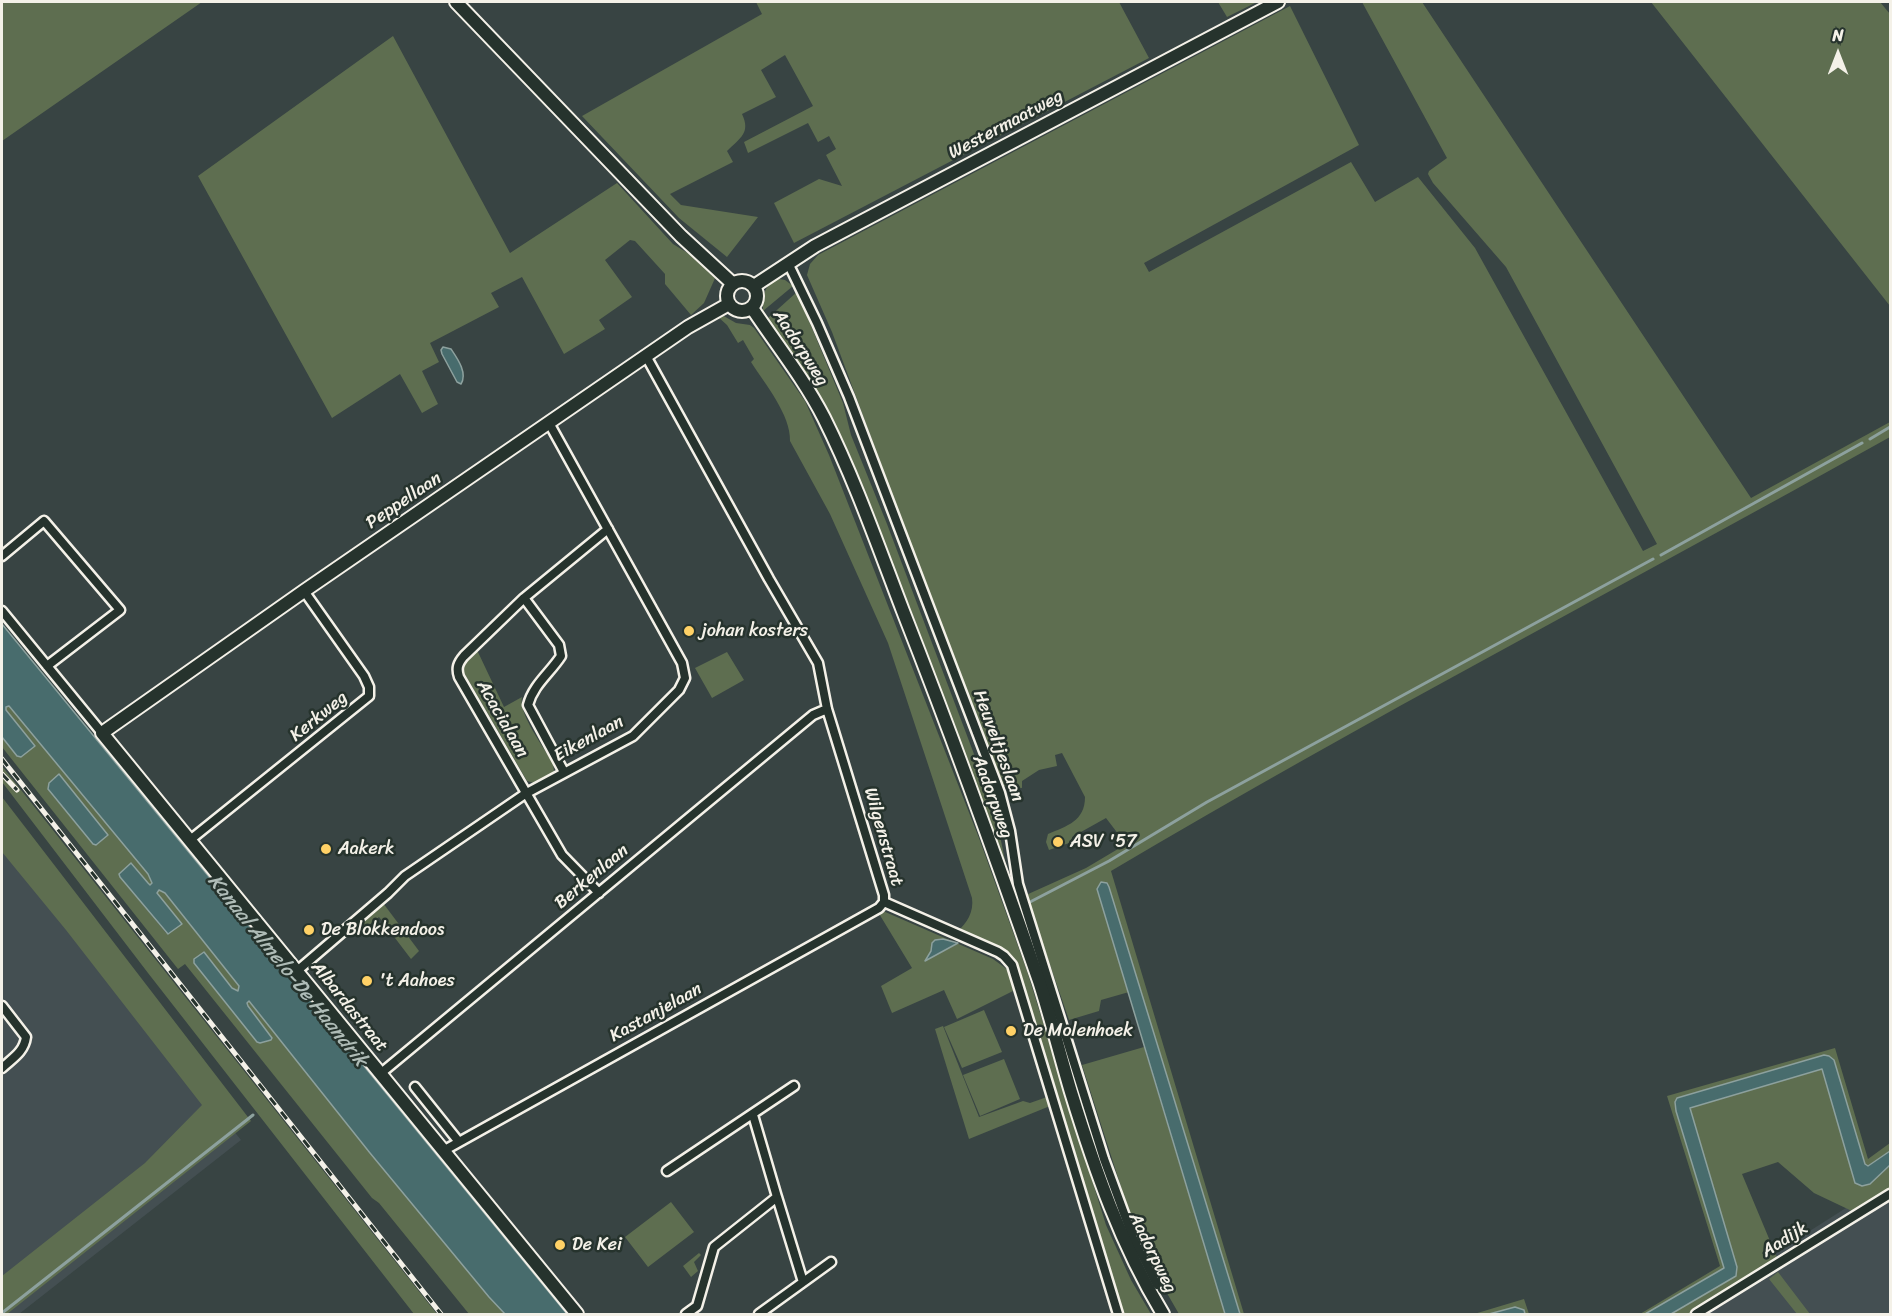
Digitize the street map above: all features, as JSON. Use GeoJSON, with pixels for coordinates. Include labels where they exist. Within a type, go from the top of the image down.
{"type":"FeatureCollection","features":[{"type":"Feature","properties":{"kind":"street"},"geometry":{"type":"LineString","coordinates":[[456,2],[681,236],[733,284]]}},
{"type":"Feature","properties":{"kind":"street","name":"Westermaatweg"},"geometry":{"type":"LineString","coordinates":[[754,286],[815,246],[1278,2]]}},
{"type":"Feature","properties":{"kind":"street","name":"Heuveltjeslaan"},"geometry":{"type":"LineString","coordinates":[[788,263],[849,397],[1000,793],[1010,831],[1018,884],[1104,1159],[1134,1238],[1157,1285]]}},
{"type":"Feature","properties":{"kind":"street"},"geometry":{"type":"LineString","coordinates":[[744,280],[754,286],[758,293],[757,301],[752,308],[740,311],[729,304],[728,290],[733,284],[744,280]]}},
{"type":"Feature","properties":{"kind":"street","name":"Peppellaan"},"geometry":{"type":"LineString","coordinates":[[102,733],[688,327],[729,304]]}},
{"type":"Feature","properties":{"kind":"street","name":"Aadorpweg"},"geometry":{"type":"LineString","coordinates":[[752,308],[795,370],[823,416],[846,464],[914,639],[1006,888],[1040,986],[1071,1092],[1106,1198],[1132,1260],[1163,1314]]}},
{"type":"Feature","properties":{"kind":"street","name":"Wilgenstraat"},"geometry":{"type":"LineString","coordinates":[[646,356],[768,579],[818,663],[827,709],[884,895],[884,902],[998,952],[1015,970],[1118,1314]]}},
{"type":"Feature","properties":{"kind":"street","name":"Eikenlaan"},"geometry":{"type":"LineString","coordinates":[[297,971],[405,876],[525,794],[633,736],[679,690],[685,678],[682,663],[549,423]]}},
{"type":"Feature","properties":{"kind":"street"},"geometry":{"type":"LineString","coordinates":[[2,556],[44,521],[120,610],[47,666]]}},
{"type":"Feature","properties":{"kind":"street","name":"Acacialaan"},"geometry":{"type":"LineString","coordinates":[[599,893],[562,855],[525,794],[457,671],[459,662],[464,656],[524,597],[608,529]]}},
{"type":"Feature","properties":{"kind":"street","name":"Kerkweg"},"geometry":{"type":"LineString","coordinates":[[190,840],[369,696],[369,687],[364,676],[304,591]]}},
{"type":"Feature","properties":{"kind":"street"},"geometry":{"type":"LineString","coordinates":[[524,597],[559,645],[561,656],[531,694],[528,705],[564,772]]}},
{"type":"Feature","properties":{"kind":"street","name":"Albardastraat"},"geometry":{"type":"LineString","coordinates":[[2,611],[577,1314]]}},
{"type":"Feature","properties":{"kind":"street","name":"Berkenlaan"},"geometry":{"type":"LineString","coordinates":[[380,1074],[813,715],[827,709]]}},
{"type":"Feature","properties":{"kind":"street","name":"Kastanjelaan"},"geometry":{"type":"LineString","coordinates":[[443,1151],[879,908],[884,902]]}},
{"type":"Feature","properties":{"kind":"street"},"geometry":{"type":"LineString","coordinates":[[2,1006],[26,1037],[25,1046],[2,1068]]}},
{"type":"Feature","properties":{"kind":"street"},"geometry":{"type":"LineString","coordinates":[[667,1171],[794,1086]]}},
{"type":"Feature","properties":{"kind":"street"},"geometry":{"type":"LineString","coordinates":[[415,1087],[459,1142]]}},
{"type":"Feature","properties":{"kind":"street"},"geometry":{"type":"LineString","coordinates":[[753,1115],[803,1282]]}},
{"type":"Feature","properties":{"kind":"street","name":"Aadijk"},"geometry":{"type":"LineString","coordinates":[[1696,1314],[1890,1194]]}},
{"type":"Feature","properties":{"kind":"street"},"geometry":{"type":"LineString","coordinates":[[693,1313],[714,1247],[777,1197]]}},
{"type":"Feature","properties":{"kind":"street"},"geometry":{"type":"LineString","coordinates":[[759,1314],[831,1262]]}},
{"type":"Feature","properties":{"kind":"shaded area"},"geometry":{"type":"Polygon","coordinates":[[[2,841],[241,1140],[19,1314],[2,1314],[2,841]]]}},
{"type":"Feature","properties":{"kind":"shaded area"},"geometry":{"type":"Polygon","coordinates":[[[1890,1180],[1890,1314],[1679,1314],[1890,1180]]]}},
{"type":"Feature","properties":{"kind":"green space"},"geometry":{"type":"Polygon","coordinates":[[[2,2],[202,2],[2,141],[2,2]]]}},
{"type":"Feature","properties":{"kind":"green space"},"geometry":{"type":"Polygon","coordinates":[[[756,2],[1119,2],[1149,58],[794,243],[774,203],[819,179],[842,186],[826,155],[836,149],[829,136],[818,142],[808,123],[748,153],[744,142],[813,106],[785,55],[761,70],[776,97],[742,114],[745,131],[727,151],[733,162],[670,194],[681,205],[758,217],[727,257],[679,218],[582,116],[762,14],[756,2]]]}},
{"type":"Feature","properties":{"kind":"green space"},"geometry":{"type":"Polygon","coordinates":[[[1218,2],[1257,2],[1227,17],[1218,2]]]}},
{"type":"Feature","properties":{"kind":"green space"},"geometry":{"type":"Polygon","coordinates":[[[1362,2],[1422,2],[1751,498],[1890,422],[1890,437],[1304,759],[1111,871],[1244,1314],[1240,1314],[1109,887],[1097,889],[1129,992],[1101,1000],[1099,1011],[1069,1020],[1026,895],[1086,868],[1123,846],[1119,835],[1106,818],[1072,837],[1072,842],[1049,850],[1046,842],[1048,834],[1074,822],[1082,812],[1084,805],[1085,797],[1062,753],[1055,755],[1057,766],[1039,770],[1022,781],[1022,788],[1004,786],[832,332],[807,275],[810,264],[818,255],[1290,6],[1359,145],[1144,263],[1149,272],[1351,162],[1375,202],[1418,177],[1475,248],[1643,551],[1657,544],[1506,267],[1433,183],[1428,174],[1447,158],[1362,2]]]}},
{"type":"Feature","properties":{"kind":"green space"},"geometry":{"type":"Polygon","coordinates":[[[1651,2],[1880,2],[1890,14],[1890,306],[1651,2]]]}},
{"type":"Feature","properties":{"kind":"green space"},"geometry":{"type":"Polygon","coordinates":[[[393,36],[510,253],[617,183],[673,244],[699,260],[716,276],[704,303],[691,315],[665,284],[665,274],[635,241],[630,240],[605,260],[632,297],[599,320],[605,329],[564,354],[522,277],[491,293],[499,307],[430,343],[439,362],[422,371],[438,404],[422,413],[400,374],[332,418],[198,176],[393,36]]]}},
{"type":"Feature","properties":{"kind":"green space"},"geometry":{"type":"Polygon","coordinates":[[[779,279],[793,286],[763,311],[767,288],[779,279]]]}},
{"type":"Feature","properties":{"kind":"green space"},"geometry":{"type":"Polygon","coordinates":[[[797,292],[843,403],[851,435],[994,807],[1006,865],[925,647],[849,453],[826,406],[768,318],[797,292]]]}},
{"type":"Feature","properties":{"kind":"green space"},"geometry":{"type":"Polygon","coordinates":[[[722,315],[736,323],[750,325],[754,328],[805,401],[829,455],[979,838],[1027,971],[1106,1225],[1131,1280],[1151,1314],[1121,1314],[1020,972],[1013,960],[957,932],[969,917],[972,898],[888,643],[830,514],[790,441],[782,410],[751,362],[754,359],[743,340],[738,343],[727,325],[717,316],[722,315]]]}},
{"type":"Feature","properties":{"kind":"green space"},"geometry":{"type":"Polygon","coordinates":[[[477,650],[504,707],[522,697],[528,721],[553,763],[554,772],[534,783],[527,781],[464,673],[464,665],[477,650]]]}},
{"type":"Feature","properties":{"kind":"green space"},"geometry":{"type":"Polygon","coordinates":[[[727,652],[744,680],[712,698],[695,668],[727,652]]]}},
{"type":"Feature","properties":{"kind":"green space"},"geometry":{"type":"Polygon","coordinates":[[[9,706],[148,874],[152,883],[150,885],[132,863],[119,874],[166,933],[157,893],[159,890],[165,893],[239,986],[238,991],[232,988],[204,952],[194,963],[257,1042],[272,1038],[248,1006],[249,1001],[370,1153],[505,1314],[469,1314],[379,1203],[372,1198],[185,964],[178,969],[2,747],[2,737],[19,757],[34,744],[6,710],[9,706]],[[48,785],[53,796],[93,844],[96,845],[108,835],[48,785]]]}},
{"type":"Feature","properties":{"kind":"green space"},"geometry":{"type":"Polygon","coordinates":[[[2,766],[437,1314],[414,1314],[2,782],[2,766]]]}},
{"type":"Feature","properties":{"kind":"green space"},"geometry":{"type":"Polygon","coordinates":[[[2,797],[251,1121],[7,1314],[2,1314],[2,1276],[145,1163],[202,1105],[66,930],[2,852],[2,797]]]}},
{"type":"Feature","properties":{"kind":"green space"},"geometry":{"type":"Polygon","coordinates":[[[383,903],[419,951],[411,959],[379,917],[358,934],[352,927],[383,903]]]}},
{"type":"Feature","properties":{"kind":"green space"},"geometry":{"type":"Polygon","coordinates":[[[883,911],[993,959],[1008,970],[1015,990],[957,1019],[944,990],[892,1013],[881,986],[912,968],[878,912],[883,911]],[[957,944],[931,946],[926,960],[957,944]]]}},
{"type":"Feature","properties":{"kind":"green space"},"geometry":{"type":"Polygon","coordinates":[[[984,1010],[1002,1052],[962,1068],[944,1027],[984,1010]]]}},
{"type":"Feature","properties":{"kind":"green space"},"geometry":{"type":"Polygon","coordinates":[[[943,1026],[979,1117],[1023,1101],[1030,1103],[1047,1097],[1050,1106],[969,1139],[935,1029],[943,1026]]]}},
{"type":"Feature","properties":{"kind":"green space"},"geometry":{"type":"Polygon","coordinates":[[[1144,1047],[1225,1314],[1179,1314],[1153,1269],[1131,1218],[1082,1065],[1144,1047]]]}},
{"type":"Feature","properties":{"kind":"green space"},"geometry":{"type":"Polygon","coordinates":[[[1835,1048],[1868,1159],[1890,1143],[1890,1151],[1868,1166],[1865,1165],[1834,1060],[1829,1056],[1824,1055],[1677,1098],[1676,1111],[1724,1268],[1645,1314],[1640,1314],[1720,1266],[1667,1096],[1835,1048]]]}},
{"type":"Feature","properties":{"kind":"green space"},"geometry":{"type":"Polygon","coordinates":[[[1004,1059],[1020,1099],[980,1116],[963,1075],[1004,1059]]]}},
{"type":"Feature","properties":{"kind":"green space"},"geometry":{"type":"Polygon","coordinates":[[[1822,1069],[1855,1183],[1870,1184],[1890,1165],[1890,1190],[1854,1212],[1814,1193],[1778,1162],[1742,1174],[1778,1260],[1688,1314],[1671,1314],[1736,1276],[1737,1267],[1690,1108],[1822,1069]]]}},
{"type":"Feature","properties":{"kind":"green space"},"geometry":{"type":"Polygon","coordinates":[[[671,1202],[694,1232],[648,1267],[625,1237],[671,1202]]]}},
{"type":"Feature","properties":{"kind":"green space"},"geometry":{"type":"Polygon","coordinates":[[[699,1253],[701,1255],[694,1262],[698,1271],[691,1277],[683,1266],[699,1253]]]}},
{"type":"Feature","properties":{"kind":"green space"},"geometry":{"type":"Polygon","coordinates":[[[1778,1272],[1810,1314],[1797,1314],[1769,1279],[1778,1272]]]}},
{"type":"Feature","properties":{"kind":"green space"},"geometry":{"type":"Polygon","coordinates":[[[1524,1299],[1529,1314],[1515,1307],[1489,1314],[1474,1314],[1524,1299]]]}},
{"type":"Feature","properties":{"kind":"water"},"geometry":{"type":"Polygon","coordinates":[[[443,347],[451,349],[459,361],[463,375],[461,384],[457,382],[442,354],[443,347]]]}},
{"type":"Feature","properties":{"kind":"water"},"geometry":{"type":"Polygon","coordinates":[[[2,624],[567,1314],[505,1314],[489,1297],[249,1001],[248,1006],[272,1038],[257,1042],[194,963],[194,959],[204,952],[232,988],[238,991],[239,986],[165,893],[159,890],[157,893],[182,924],[168,934],[120,877],[119,874],[131,863],[150,885],[152,883],[148,874],[9,706],[6,710],[35,746],[21,757],[17,756],[2,737],[2,624]]]}},
{"type":"Feature","properties":{"kind":"water"},"geometry":{"type":"Polygon","coordinates":[[[59,774],[108,835],[96,845],[48,789],[49,783],[59,774]]]}},
{"type":"Feature","properties":{"kind":"water"},"geometry":{"type":"Polygon","coordinates":[[[1101,882],[1107,883],[1109,887],[1240,1314],[1225,1314],[1097,889],[1101,882]]]}},
{"type":"Feature","properties":{"kind":"water"},"geometry":{"type":"Polygon","coordinates":[[[943,939],[958,943],[925,961],[931,951],[932,943],[943,939]]]}},
{"type":"Feature","properties":{"kind":"water"},"geometry":{"type":"Polygon","coordinates":[[[1824,1055],[1834,1060],[1865,1164],[1868,1166],[1890,1151],[1890,1165],[1870,1184],[1862,1186],[1855,1183],[1822,1069],[1690,1108],[1737,1267],[1736,1276],[1671,1314],[1645,1314],[1724,1268],[1676,1111],[1677,1098],[1824,1055]]]}},
{"type":"Feature","properties":{"kind":"water"},"geometry":{"type":"Polygon","coordinates":[[[1515,1307],[1524,1310],[1525,1314],[1489,1314],[1515,1307]]]}},
{"type":"Feature","properties":{"kind":"waterway"},"geometry":{"type":"LineString","coordinates":[[1870,439],[1890,427]]}},
{"type":"Feature","properties":{"kind":"waterway"},"geometry":{"type":"LineString","coordinates":[[1661,555],[1862,443]]}},
{"type":"Feature","properties":{"kind":"waterway"},"geometry":{"type":"LineString","coordinates":[[1030,902],[1109,861],[1207,802],[1653,559]]}},
{"type":"Feature","properties":{"kind":"waterway"},"geometry":{"type":"LineString","coordinates":[[2,1313],[253,1115]]}},
{"type":"Feature","properties":{"kind":"railway"},"geometry":{"type":"LineString","coordinates":[[2,759],[441,1314]]}},
{"type":"Feature","properties":{"kind":"railway"},"geometry":{"type":"LineString","coordinates":[[2,774],[17,790]]}},
{"type":"Feature","properties":{"kind":"place","name":"johan kosters"},"geometry":{"type":"Point","coordinates":[689,631]}},
{"type":"Feature","properties":{"kind":"place","name":"ASV '57"},"geometry":{"type":"Point","coordinates":[1058,842]}},
{"type":"Feature","properties":{"kind":"place","name":"Aakerk"},"geometry":{"type":"Point","coordinates":[326,849]}},
{"type":"Feature","properties":{"kind":"place","name":"De Blokkendoos"},"geometry":{"type":"Point","coordinates":[309,930]}},
{"type":"Feature","properties":{"kind":"place","name":"'t Aahoes"},"geometry":{"type":"Point","coordinates":[367,981]}},
{"type":"Feature","properties":{"kind":"place","name":"De Molenhoek"},"geometry":{"type":"Point","coordinates":[1011,1031]}},
{"type":"Feature","properties":{"kind":"place","name":"De Kei"},"geometry":{"type":"Point","coordinates":[560,1245]}},
{"type":"Feature","properties":{"kind":"water label","name":"Kanaal Almelo-De Haandrik"},"geometry":{"type":"Point","coordinates":[287,971]}}]}
